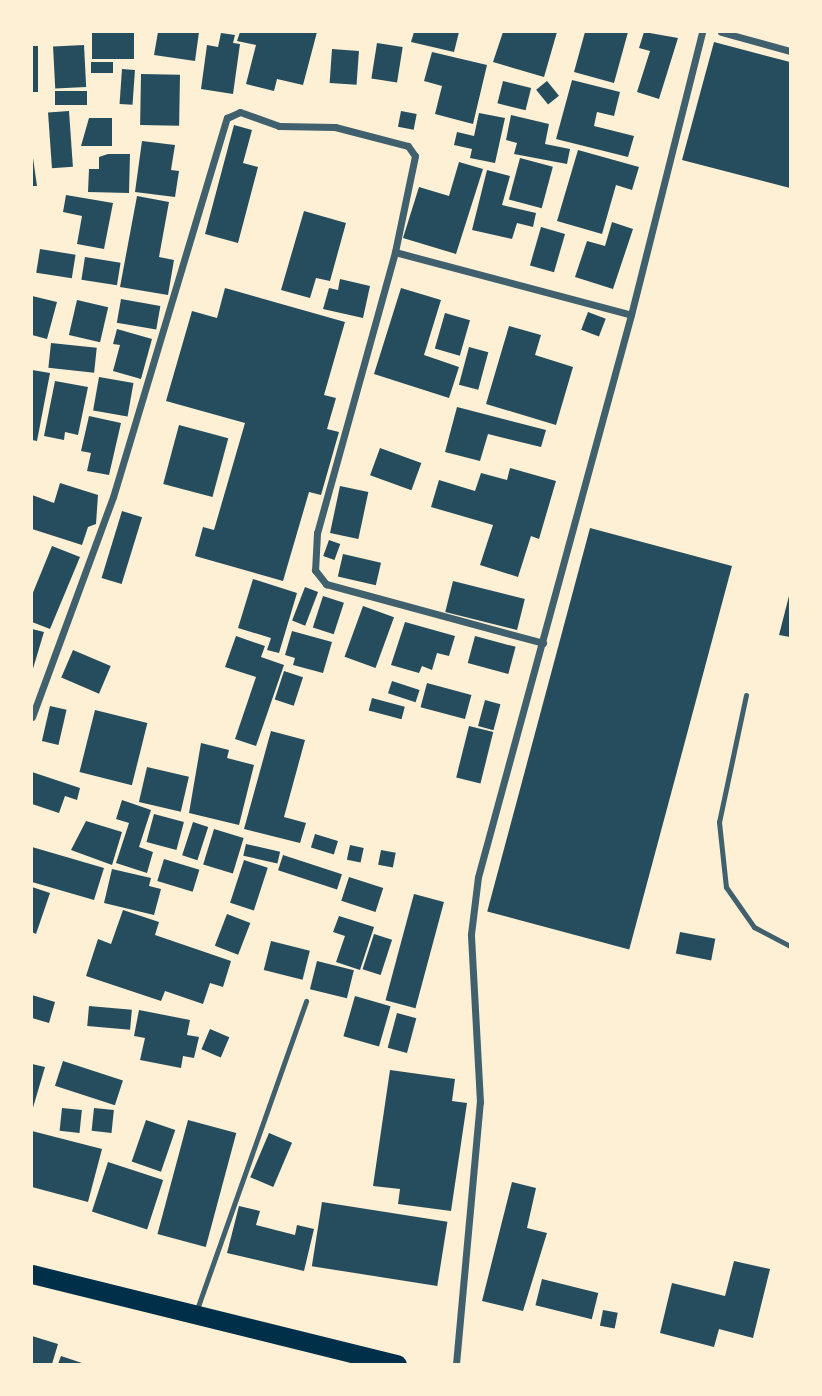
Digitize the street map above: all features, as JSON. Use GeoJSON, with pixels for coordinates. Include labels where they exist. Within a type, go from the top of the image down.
{"type":"FeatureCollection","features":[{"type":"Feature","properties":{"kind":"highway"},"geometry":{"type":"LineString","coordinates":[[32,1274],[397,1364]]}},
{"type":"Feature","properties":{"kind":"street"},"geometry":{"type":"LineString","coordinates":[[457,1364],[480,1102],[471,934],[478,877],[631,315],[702,32]]}},
{"type":"Feature","properties":{"kind":"street"},"geometry":{"type":"LineString","coordinates":[[721,32],[790,51]]}},
{"type":"Feature","properties":{"kind":"street"},"geometry":{"type":"LineString","coordinates":[[32,717],[113,497],[227,118],[240,112],[279,126],[335,127],[408,146],[415,165],[395,252],[317,533],[315,570],[326,584],[543,643]]}},
{"type":"Feature","properties":{"kind":"street"},"geometry":{"type":"LineString","coordinates":[[395,252],[631,315]]}},
{"type":"Feature","properties":{"kind":"lane"},"geometry":{"type":"LineString","coordinates":[[746,695],[719,822],[726,887],[754,927],[790,946]]}},
{"type":"Feature","properties":{"kind":"lane"},"geometry":{"type":"LineString","coordinates":[[195,1315],[306,1001]]}},
{"type":"Feature","properties":{"kind":"building"},"geometry":{"type":"Polygon","coordinates":[[[92,32],[134,32],[134,59],[92,59],[92,32]]]}},
{"type":"Feature","properties":{"kind":"building"},"geometry":{"type":"Polygon","coordinates":[[[158,32],[199,32],[195,61],[154,55],[158,32]]]}},
{"type":"Feature","properties":{"kind":"building"},"geometry":{"type":"Polygon","coordinates":[[[240,32],[317,32],[303,85],[277,79],[274,91],[246,84],[256,45],[237,41],[240,32]]]}},
{"type":"Feature","properties":{"kind":"building"},"geometry":{"type":"Polygon","coordinates":[[[414,32],[459,32],[454,52],[411,42],[414,32]]]}},
{"type":"Feature","properties":{"kind":"building"},"geometry":{"type":"Polygon","coordinates":[[[503,32],[557,32],[544,77],[493,62],[503,32]]]}},
{"type":"Feature","properties":{"kind":"building"},"geometry":{"type":"Polygon","coordinates":[[[585,32],[628,32],[614,83],[574,72],[585,32]]]}},
{"type":"Feature","properties":{"kind":"building"},"geometry":{"type":"Polygon","coordinates":[[[644,32],[678,38],[659,99],[637,92],[650,51],[639,48],[644,32]]]}},
{"type":"Feature","properties":{"kind":"building"},"geometry":{"type":"Polygon","coordinates":[[[221,33],[235,35],[233,43],[240,44],[233,94],[201,89],[207,45],[218,47],[221,33]]]}},
{"type":"Feature","properties":{"kind":"building"},"geometry":{"type":"Polygon","coordinates":[[[714,42],[790,62],[790,188],[682,160],[714,42]]]}},
{"type":"Feature","properties":{"kind":"building"},"geometry":{"type":"Polygon","coordinates":[[[377,43],[403,47],[397,83],[371,79],[377,43]]]}},
{"type":"Feature","properties":{"kind":"building"},"geometry":{"type":"Polygon","coordinates":[[[84,45],[86,87],[55,89],[53,47],[84,45]]]}},
{"type":"Feature","properties":{"kind":"building"},"geometry":{"type":"Polygon","coordinates":[[[32,46],[38,46],[38,92],[32,92],[32,46]]]}},
{"type":"Feature","properties":{"kind":"building"},"geometry":{"type":"Polygon","coordinates":[[[332,49],[359,51],[357,85],[330,83],[332,49]]]}},
{"type":"Feature","properties":{"kind":"building"},"geometry":{"type":"Polygon","coordinates":[[[432,52],[487,65],[473,124],[435,114],[442,86],[424,81],[432,52]]]}},
{"type":"Feature","properties":{"kind":"building"},"geometry":{"type":"Polygon","coordinates":[[[91,62],[113,62],[113,73],[91,73],[91,62]]]}},
{"type":"Feature","properties":{"kind":"building"},"geometry":{"type":"Polygon","coordinates":[[[122,69],[135,70],[133,105],[120,104],[122,69]]]}},
{"type":"Feature","properties":{"kind":"building"},"geometry":{"type":"Polygon","coordinates":[[[141,74],[180,75],[179,126],[140,125],[141,74]]]}},
{"type":"Feature","properties":{"kind":"building"},"geometry":{"type":"Polygon","coordinates":[[[572,80],[620,92],[614,116],[597,112],[594,126],[634,136],[628,157],[556,139],[572,80]]]}},
{"type":"Feature","properties":{"kind":"building"},"geometry":{"type":"Polygon","coordinates":[[[503,81],[531,88],[526,110],[497,103],[503,81]]]}},
{"type":"Feature","properties":{"kind":"building"},"geometry":{"type":"Polygon","coordinates":[[[547,81],[559,96],[548,105],[536,90],[547,81]]]}},
{"type":"Feature","properties":{"kind":"building"},"geometry":{"type":"Polygon","coordinates":[[[55,91],[87,91],[87,105],[55,105],[55,91]]]}},
{"type":"Feature","properties":{"kind":"building"},"geometry":{"type":"Polygon","coordinates":[[[69,111],[73,167],[52,168],[48,112],[69,111]]]}},
{"type":"Feature","properties":{"kind":"building"},"geometry":{"type":"Polygon","coordinates":[[[401,111],[417,114],[414,130],[398,127],[401,111]]]}},
{"type":"Feature","properties":{"kind":"building"},"geometry":{"type":"Polygon","coordinates":[[[479,113],[505,118],[495,163],[470,158],[472,149],[454,145],[457,132],[474,136],[479,113]]]}},
{"type":"Feature","properties":{"kind":"building"},"geometry":{"type":"Polygon","coordinates":[[[511,115],[549,124],[545,144],[570,149],[567,164],[514,154],[517,143],[506,140],[511,115]]]}},
{"type":"Feature","properties":{"kind":"building"},"geometry":{"type":"Polygon","coordinates":[[[89,118],[112,118],[112,146],[81,146],[89,118]]]}},
{"type":"Feature","properties":{"kind":"building"},"geometry":{"type":"Polygon","coordinates":[[[234,125],[252,130],[243,163],[258,167],[238,243],[205,234],[234,125]]]}},
{"type":"Feature","properties":{"kind":"building"},"geometry":{"type":"Polygon","coordinates":[[[142,141],[175,145],[171,170],[179,171],[175,197],[135,192],[142,141]]]}},
{"type":"Feature","properties":{"kind":"building"},"geometry":{"type":"Polygon","coordinates":[[[578,150],[639,167],[632,190],[616,185],[602,234],[557,221],[578,150]]]}},
{"type":"Feature","properties":{"kind":"building"},"geometry":{"type":"Polygon","coordinates":[[[32,151],[37,186],[32,186],[32,151]]]}},
{"type":"Feature","properties":{"kind":"building"},"geometry":{"type":"Polygon","coordinates":[[[108,154],[130,154],[129,193],[88,192],[89,169],[99,169],[99,157],[108,154]]]}},
{"type":"Feature","properties":{"kind":"building"},"geometry":{"type":"Polygon","coordinates":[[[520,158],[553,167],[542,208],[509,200],[520,158]]]}},
{"type":"Feature","properties":{"kind":"building"},"geometry":{"type":"Polygon","coordinates":[[[459,162],[483,169],[456,254],[403,238],[419,187],[449,196],[459,162]]]}},
{"type":"Feature","properties":{"kind":"building"},"geometry":{"type":"Polygon","coordinates":[[[487,170],[510,176],[502,205],[536,213],[533,227],[517,223],[512,239],[472,230],[487,170]]]}},
{"type":"Feature","properties":{"kind":"building"},"geometry":{"type":"Polygon","coordinates":[[[66,195],[113,203],[104,249],[77,244],[82,216],[63,212],[66,195]]]}},
{"type":"Feature","properties":{"kind":"building"},"geometry":{"type":"Polygon","coordinates":[[[137,196],[169,202],[159,257],[174,260],[168,295],[120,287],[137,196]]]}},
{"type":"Feature","properties":{"kind":"building"},"geometry":{"type":"Polygon","coordinates":[[[304,211],[346,223],[330,281],[316,278],[310,298],[281,290],[304,211]]]}},
{"type":"Feature","properties":{"kind":"building"},"geometry":{"type":"Polygon","coordinates":[[[612,222],[633,229],[613,289],[575,277],[587,241],[605,246],[612,222]]]}},
{"type":"Feature","properties":{"kind":"building"},"geometry":{"type":"Polygon","coordinates":[[[541,227],[565,234],[554,272],[530,265],[541,227]]]}},
{"type":"Feature","properties":{"kind":"building"},"geometry":{"type":"Polygon","coordinates":[[[40,249],[76,255],[72,278],[36,273],[40,249]]]}},
{"type":"Feature","properties":{"kind":"building"},"geometry":{"type":"Polygon","coordinates":[[[85,257],[121,263],[117,285],[81,280],[85,257]]]}},
{"type":"Feature","properties":{"kind":"building"},"geometry":{"type":"Polygon","coordinates":[[[340,279],[370,286],[363,318],[323,309],[329,288],[338,290],[340,279]]]}},
{"type":"Feature","properties":{"kind":"building"},"geometry":{"type":"Polygon","coordinates":[[[225,288],[345,322],[324,395],[336,398],[327,429],[339,432],[321,495],[309,492],[283,581],[195,556],[203,527],[214,530],[245,423],[166,401],[192,311],[217,318],[225,288]]]}},
{"type":"Feature","properties":{"kind":"building"},"geometry":{"type":"Polygon","coordinates":[[[401,288],[441,300],[424,355],[459,367],[449,398],[374,374],[401,288]]]}},
{"type":"Feature","properties":{"kind":"building"},"geometry":{"type":"Polygon","coordinates":[[[32,296],[57,302],[47,339],[32,335],[32,296]]]}},
{"type":"Feature","properties":{"kind":"building"},"geometry":{"type":"Polygon","coordinates":[[[121,299],[160,306],[156,330],[117,323],[121,299]]]}},
{"type":"Feature","properties":{"kind":"building"},"geometry":{"type":"Polygon","coordinates":[[[77,300],[108,307],[100,342],[69,335],[77,300]]]}},
{"type":"Feature","properties":{"kind":"building"},"geometry":{"type":"Polygon","coordinates":[[[588,312],[606,319],[599,337],[581,330],[588,312]]]}},
{"type":"Feature","properties":{"kind":"building"},"geometry":{"type":"Polygon","coordinates":[[[445,313],[470,320],[460,356],[435,349],[445,313]]]}},
{"type":"Feature","properties":{"kind":"building"},"geometry":{"type":"Polygon","coordinates":[[[509,326],[541,335],[535,355],[573,367],[556,425],[486,404],[509,326]]]}},
{"type":"Feature","properties":{"kind":"building"},"geometry":{"type":"Polygon","coordinates":[[[117,329],[152,339],[141,379],[113,371],[120,345],[113,344],[117,329]]]}},
{"type":"Feature","properties":{"kind":"building"},"geometry":{"type":"Polygon","coordinates":[[[51,343],[97,348],[94,373],[48,368],[51,343]]]}},
{"type":"Feature","properties":{"kind":"building"},"geometry":{"type":"Polygon","coordinates":[[[469,347],[488,352],[478,390],[459,385],[469,347]]]}},
{"type":"Feature","properties":{"kind":"building"},"geometry":{"type":"Polygon","coordinates":[[[32,370],[50,373],[37,441],[32,440],[32,370]]]}},
{"type":"Feature","properties":{"kind":"building"},"geometry":{"type":"Polygon","coordinates":[[[99,377],[133,383],[128,417],[93,410],[99,377]]]}},
{"type":"Feature","properties":{"kind":"building"},"geometry":{"type":"Polygon","coordinates":[[[55,381],[88,387],[78,435],[65,432],[64,440],[44,436],[55,381]]]}},
{"type":"Feature","properties":{"kind":"building"},"geometry":{"type":"Polygon","coordinates":[[[457,407],[546,430],[541,447],[488,434],[480,461],[445,452],[457,407]]]}},
{"type":"Feature","properties":{"kind":"building"},"geometry":{"type":"Polygon","coordinates":[[[89,416],[121,423],[109,475],[87,471],[91,453],[81,451],[89,416]]]}},
{"type":"Feature","properties":{"kind":"building"},"geometry":{"type":"Polygon","coordinates":[[[179,425],[228,438],[212,497],[163,484],[179,425]]]}},
{"type":"Feature","properties":{"kind":"building"},"geometry":{"type":"Polygon","coordinates":[[[380,448],[421,463],[411,490],[370,475],[380,448]]]}},
{"type":"Feature","properties":{"kind":"building"},"geometry":{"type":"Polygon","coordinates":[[[510,468],[556,481],[539,539],[531,536],[518,577],[480,565],[493,525],[431,507],[439,480],[475,491],[481,473],[507,480],[510,468]]]}},
{"type":"Feature","properties":{"kind":"building"},"geometry":{"type":"Polygon","coordinates":[[[60,483],[98,495],[96,524],[88,527],[82,545],[32,529],[32,495],[54,503],[60,483]]]}},
{"type":"Feature","properties":{"kind":"building"},"geometry":{"type":"Polygon","coordinates":[[[340,486],[368,492],[358,539],[330,533],[340,486]]]}},
{"type":"Feature","properties":{"kind":"building"},"geometry":{"type":"Polygon","coordinates":[[[122,511],[142,517],[122,584],[102,578],[122,511]]]}},
{"type":"Feature","properties":{"kind":"building"},"geometry":{"type":"Polygon","coordinates":[[[590,528],[732,566],[629,950],[487,911],[590,528]]]}},
{"type":"Feature","properties":{"kind":"building"},"geometry":{"type":"Polygon","coordinates":[[[329,540],[340,544],[334,560],[323,556],[329,540]]]}},
{"type":"Feature","properties":{"kind":"building"},"geometry":{"type":"Polygon","coordinates":[[[52,546],[80,557],[50,629],[32,622],[32,595],[52,546]]]}},
{"type":"Feature","properties":{"kind":"building"},"geometry":{"type":"Polygon","coordinates":[[[343,554],[381,563],[376,585],[338,576],[343,554]]]}},
{"type":"Feature","properties":{"kind":"building"},"geometry":{"type":"Polygon","coordinates":[[[253,579],[297,593],[279,653],[267,650],[271,638],[238,628],[253,579]]]}},
{"type":"Feature","properties":{"kind":"building"},"geometry":{"type":"Polygon","coordinates":[[[453,581],[525,599],[517,630],[445,612],[453,581]]]}},
{"type":"Feature","properties":{"kind":"building"},"geometry":{"type":"Polygon","coordinates":[[[305,587],[318,592],[305,626],[292,621],[305,587]]]}},
{"type":"Feature","properties":{"kind":"building"},"geometry":{"type":"Polygon","coordinates":[[[790,592],[790,637],[779,635],[790,592]]]}},
{"type":"Feature","properties":{"kind":"building"},"geometry":{"type":"Polygon","coordinates":[[[323,596],[344,603],[334,634],[313,627],[323,596]]]}},
{"type":"Feature","properties":{"kind":"building"},"geometry":{"type":"Polygon","coordinates":[[[363,606],[394,617],[376,668],[345,657],[363,606]]]}},
{"type":"Feature","properties":{"kind":"building"},"geometry":{"type":"Polygon","coordinates":[[[405,622],[455,636],[449,656],[437,653],[432,670],[422,666],[419,673],[391,665],[405,622]]]}},
{"type":"Feature","properties":{"kind":"building"},"geometry":{"type":"Polygon","coordinates":[[[32,629],[44,632],[32,672],[32,629]]]}},
{"type":"Feature","properties":{"kind":"building"},"geometry":{"type":"Polygon","coordinates":[[[292,631],[332,642],[323,673],[293,665],[295,658],[285,655],[292,631]]]}},
{"type":"Feature","properties":{"kind":"building"},"geometry":{"type":"Polygon","coordinates":[[[236,636],[265,646],[261,657],[284,665],[256,746],[235,739],[256,677],[225,667],[236,636]]]}},
{"type":"Feature","properties":{"kind":"building"},"geometry":{"type":"Polygon","coordinates":[[[475,636],[516,647],[508,674],[468,663],[475,636]]]}},
{"type":"Feature","properties":{"kind":"building"},"geometry":{"type":"Polygon","coordinates":[[[73,650],[111,666],[99,694],[61,678],[73,650]]]}},
{"type":"Feature","properties":{"kind":"building"},"geometry":{"type":"Polygon","coordinates":[[[284,671],[303,677],[294,706],[275,700],[284,671]]]}},
{"type":"Feature","properties":{"kind":"building"},"geometry":{"type":"Polygon","coordinates":[[[392,681],[420,690],[416,702],[388,693],[392,681]]]}},
{"type":"Feature","properties":{"kind":"building"},"geometry":{"type":"Polygon","coordinates":[[[427,683],[471,695],[465,719],[421,707],[427,683]]]}},
{"type":"Feature","properties":{"kind":"building"},"geometry":{"type":"Polygon","coordinates":[[[372,698],[405,707],[401,719],[369,711],[372,698]]]}},
{"type":"Feature","properties":{"kind":"building"},"geometry":{"type":"Polygon","coordinates":[[[485,700],[500,704],[493,730],[478,726],[485,700]]]}},
{"type":"Feature","properties":{"kind":"building"},"geometry":{"type":"Polygon","coordinates":[[[50,706],[67,710],[58,745],[42,741],[50,706]]]}},
{"type":"Feature","properties":{"kind":"building"},"geometry":{"type":"Polygon","coordinates":[[[95,710],[147,723],[132,785],[80,772],[95,710]]]}},
{"type":"Feature","properties":{"kind":"building"},"geometry":{"type":"Polygon","coordinates":[[[469,726],[493,732],[480,783],[456,777],[469,726]]]}},
{"type":"Feature","properties":{"kind":"building"},"geometry":{"type":"Polygon","coordinates":[[[271,731],[305,740],[284,817],[306,823],[300,843],[244,829],[271,731]]]}},
{"type":"Feature","properties":{"kind":"building"},"geometry":{"type":"Polygon","coordinates":[[[201,743],[229,750],[227,758],[254,765],[239,825],[189,813],[201,743]]]}},
{"type":"Feature","properties":{"kind":"building"},"geometry":{"type":"Polygon","coordinates":[[[147,767],[189,777],[181,812],[139,802],[147,767]]]}},
{"type":"Feature","properties":{"kind":"building"},"geometry":{"type":"Polygon","coordinates":[[[32,772],[80,788],[77,800],[65,796],[59,813],[32,804],[32,772]]]}},
{"type":"Feature","properties":{"kind":"building"},"geometry":{"type":"Polygon","coordinates":[[[122,800],[151,810],[139,847],[153,852],[147,873],[116,863],[129,823],[116,819],[122,800]]]}},
{"type":"Feature","properties":{"kind":"building"},"geometry":{"type":"Polygon","coordinates":[[[154,814],[184,822],[176,850],[146,842],[154,814]]]}},
{"type":"Feature","properties":{"kind":"building"},"geometry":{"type":"Polygon","coordinates":[[[86,821],[122,832],[112,865],[71,850],[86,821]]]}},
{"type":"Feature","properties":{"kind":"building"},"geometry":{"type":"Polygon","coordinates":[[[193,822],[208,827],[197,860],[182,855],[193,822]]]}},
{"type":"Feature","properties":{"kind":"building"},"geometry":{"type":"Polygon","coordinates":[[[214,829],[244,838],[233,873],[203,864],[214,829]]]}},
{"type":"Feature","properties":{"kind":"building"},"geometry":{"type":"Polygon","coordinates":[[[315,834],[338,841],[334,854],[311,847],[315,834]]]}},
{"type":"Feature","properties":{"kind":"building"},"geometry":{"type":"Polygon","coordinates":[[[246,844],[280,852],[277,864],[243,856],[246,844]]]}},
{"type":"Feature","properties":{"kind":"building"},"geometry":{"type":"Polygon","coordinates":[[[350,845],[364,848],[361,863],[347,860],[350,845]]]}},
{"type":"Feature","properties":{"kind":"building"},"geometry":{"type":"Polygon","coordinates":[[[32,847],[104,868],[94,900],[32,882],[32,847]]]}},
{"type":"Feature","properties":{"kind":"building"},"geometry":{"type":"Polygon","coordinates":[[[381,850],[396,853],[393,868],[378,865],[381,850]]]}},
{"type":"Feature","properties":{"kind":"building"},"geometry":{"type":"Polygon","coordinates":[[[283,855],[342,874],[337,889],[278,870],[283,855]]]}},
{"type":"Feature","properties":{"kind":"building"},"geometry":{"type":"Polygon","coordinates":[[[164,859],[199,870],[193,892],[157,881],[164,859]]]}},
{"type":"Feature","properties":{"kind":"building"},"geometry":{"type":"Polygon","coordinates":[[[244,860],[268,868],[254,911],[230,903],[244,860]]]}},
{"type":"Feature","properties":{"kind":"building"},"geometry":{"type":"Polygon","coordinates":[[[112,869],[151,878],[149,886],[161,889],[154,915],[104,903],[112,869]]]}},
{"type":"Feature","properties":{"kind":"building"},"geometry":{"type":"Polygon","coordinates":[[[349,877],[383,888],[376,912],[341,901],[349,877]]]}},
{"type":"Feature","properties":{"kind":"building"},"geometry":{"type":"Polygon","coordinates":[[[32,887],[50,893],[36,934],[32,932],[32,887]]]}},
{"type":"Feature","properties":{"kind":"building"},"geometry":{"type":"Polygon","coordinates":[[[414,894],[444,902],[415,1008],[386,1000],[414,894]]]}},
{"type":"Feature","properties":{"kind":"building"},"geometry":{"type":"Polygon","coordinates":[[[123,910],[159,922],[155,935],[231,961],[223,987],[210,983],[203,1004],[165,991],[161,1001],[86,976],[98,939],[111,944],[123,910]]]}},
{"type":"Feature","properties":{"kind":"building"},"geometry":{"type":"Polygon","coordinates":[[[227,914],[250,923],[238,955],[215,946],[227,914]]]}},
{"type":"Feature","properties":{"kind":"building"},"geometry":{"type":"Polygon","coordinates":[[[339,916],[374,927],[360,970],[336,962],[345,936],[333,932],[339,916]]]}},
{"type":"Feature","properties":{"kind":"building"},"geometry":{"type":"Polygon","coordinates":[[[680,932],[715,939],[711,960],[676,954],[680,932]]]}},
{"type":"Feature","properties":{"kind":"building"},"geometry":{"type":"Polygon","coordinates":[[[374,934],[392,940],[381,975],[363,969],[374,934]]]}},
{"type":"Feature","properties":{"kind":"building"},"geometry":{"type":"Polygon","coordinates":[[[271,941],[310,951],[303,980],[264,970],[271,941]]]}},
{"type":"Feature","properties":{"kind":"building"},"geometry":{"type":"Polygon","coordinates":[[[317,961],[354,970],[347,998],[310,989],[317,961]]]}},
{"type":"Feature","properties":{"kind":"building"},"geometry":{"type":"Polygon","coordinates":[[[32,995],[55,1002],[49,1023],[32,1018],[32,995]]]}},
{"type":"Feature","properties":{"kind":"building"},"geometry":{"type":"Polygon","coordinates":[[[355,996],[391,1006],[379,1047],[343,1036],[355,996]]]}},
{"type":"Feature","properties":{"kind":"building"},"geometry":{"type":"Polygon","coordinates":[[[89,1006],[132,1010],[130,1030],[87,1026],[89,1006]]]}},
{"type":"Feature","properties":{"kind":"building"},"geometry":{"type":"Polygon","coordinates":[[[139,1010],[190,1020],[187,1035],[199,1037],[194,1058],[183,1056],[181,1068],[140,1060],[145,1038],[134,1036],[139,1010]]]}},
{"type":"Feature","properties":{"kind":"building"},"geometry":{"type":"Polygon","coordinates":[[[397,1013],[416,1018],[407,1053],[388,1048],[397,1013]]]}},
{"type":"Feature","properties":{"kind":"building"},"geometry":{"type":"Polygon","coordinates":[[[210,1029],[229,1037],[221,1057],[201,1049],[210,1029]]]}},
{"type":"Feature","properties":{"kind":"building"},"geometry":{"type":"Polygon","coordinates":[[[63,1061],[123,1080],[115,1105],[55,1086],[63,1061]]]}},
{"type":"Feature","properties":{"kind":"building"},"geometry":{"type":"Polygon","coordinates":[[[32,1064],[45,1067],[32,1111],[32,1064]]]}},
{"type":"Feature","properties":{"kind":"building"},"geometry":{"type":"Polygon","coordinates":[[[390,1070],[455,1079],[452,1101],[467,1103],[451,1211],[398,1204],[400,1189],[373,1186],[390,1070]]]}},
{"type":"Feature","properties":{"kind":"building"},"geometry":{"type":"Polygon","coordinates":[[[62,1108],[82,1110],[79,1133],[60,1131],[62,1108]]]}},
{"type":"Feature","properties":{"kind":"building"},"geometry":{"type":"Polygon","coordinates":[[[94,1108],[114,1110],[111,1133],[92,1131],[94,1108]]]}},
{"type":"Feature","properties":{"kind":"building"},"geometry":{"type":"Polygon","coordinates":[[[146,1120],[175,1130],[161,1172],[132,1162],[146,1120]]]}},
{"type":"Feature","properties":{"kind":"building"},"geometry":{"type":"Polygon","coordinates":[[[188,1120],[236,1133],[206,1247],[157,1234],[188,1120]]]}},
{"type":"Feature","properties":{"kind":"building"},"geometry":{"type":"Polygon","coordinates":[[[32,1131],[102,1149],[88,1202],[32,1187],[32,1131]]]}},
{"type":"Feature","properties":{"kind":"building"},"geometry":{"type":"Polygon","coordinates":[[[269,1133],[292,1143],[273,1187],[250,1177],[269,1133]]]}},
{"type":"Feature","properties":{"kind":"building"},"geometry":{"type":"Polygon","coordinates":[[[108,1162],[163,1180],[147,1229],[92,1211],[108,1162]]]}},
{"type":"Feature","properties":{"kind":"building"},"geometry":{"type":"Polygon","coordinates":[[[512,1182],[536,1188],[527,1228],[547,1233],[523,1311],[482,1301],[512,1182]]]}},
{"type":"Feature","properties":{"kind":"building"},"geometry":{"type":"Polygon","coordinates":[[[322,1202],[447,1222],[437,1286],[312,1266],[322,1202]]]}},
{"type":"Feature","properties":{"kind":"building"},"geometry":{"type":"Polygon","coordinates":[[[239,1206],[260,1211],[256,1225],[295,1235],[297,1225],[314,1229],[304,1271],[227,1253],[239,1206]]]}},
{"type":"Feature","properties":{"kind":"building"},"geometry":{"type":"Polygon","coordinates":[[[734,1261],[770,1269],[753,1338],[719,1329],[714,1347],[660,1333],[672,1283],[725,1296],[734,1261]]]}},
{"type":"Feature","properties":{"kind":"building"},"geometry":{"type":"Polygon","coordinates":[[[542,1279],[598,1293],[592,1319],[535,1305],[542,1279]]]}},
{"type":"Feature","properties":{"kind":"building"},"geometry":{"type":"Polygon","coordinates":[[[603,1310],[618,1313],[615,1329],[600,1326],[603,1310]]]}},
{"type":"Feature","properties":{"kind":"building"},"geometry":{"type":"Polygon","coordinates":[[[32,1336],[58,1344],[52,1364],[32,1364],[32,1336]]]}},
{"type":"Feature","properties":{"kind":"building"},"geometry":{"type":"Polygon","coordinates":[[[61,1356],[85,1364],[58,1364],[61,1356]]]}}]}
